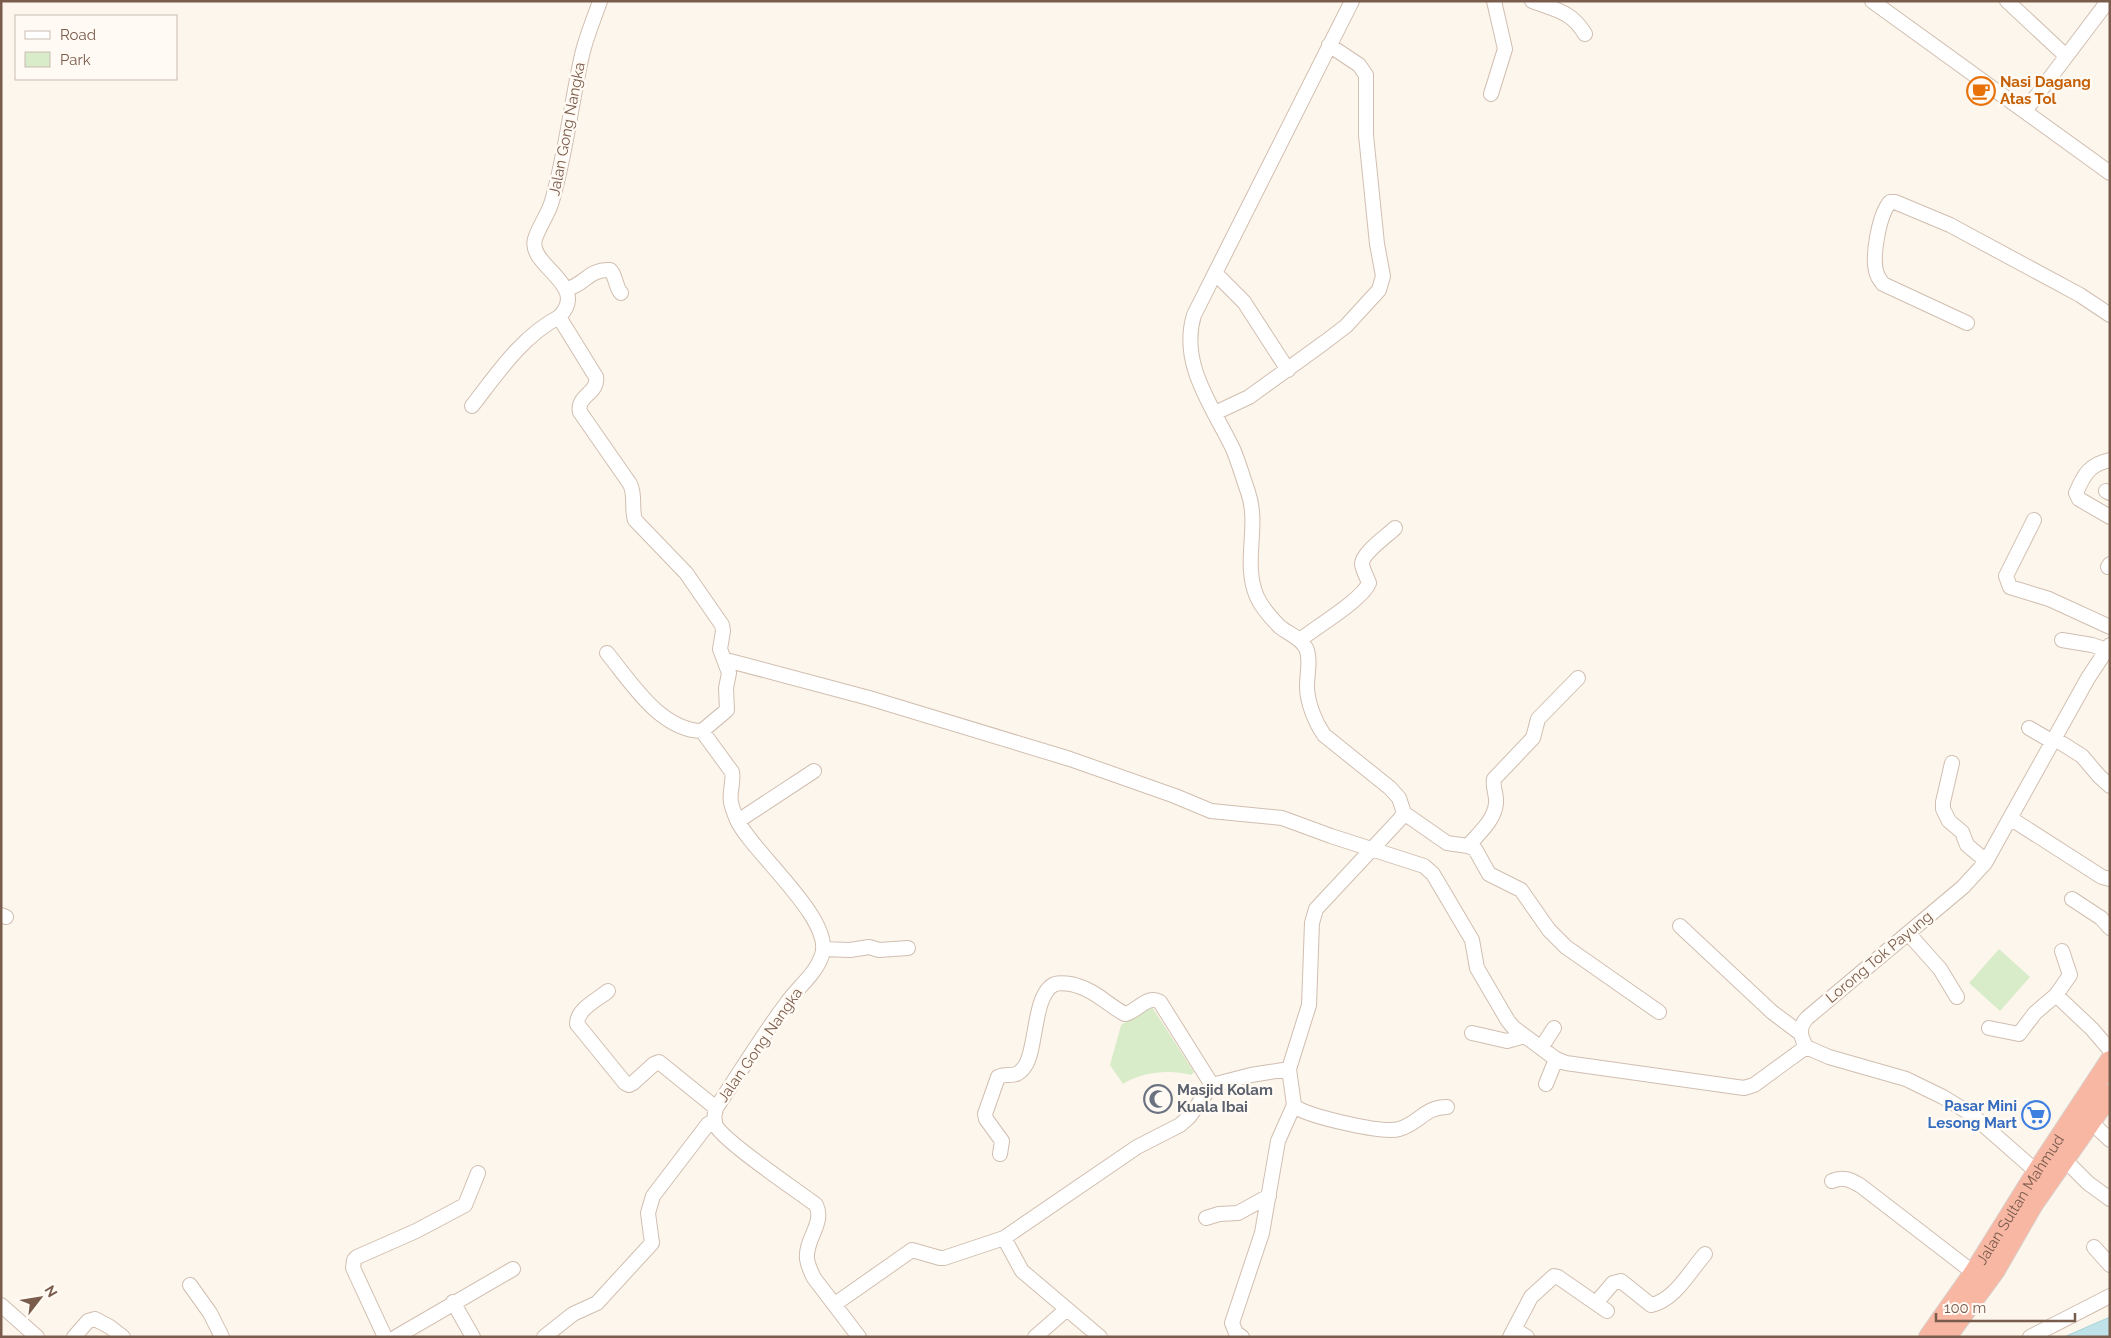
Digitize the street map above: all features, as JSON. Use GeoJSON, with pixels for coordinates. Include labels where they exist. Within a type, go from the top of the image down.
{"type":"FeatureCollection","features":[{"type":"Feature","properties":{"kind":"highway","name":"Jalan Sultan Mahmud"},"geometry":{"type":"LineString","coordinates":[[1946,1337],[1995,1270],[2066,1149],[2110,1061]]}},
{"type":"Feature","properties":{"kind":"highway","name":"Jalan Sultan Mahmud"},"geometry":{"type":"LineString","coordinates":[[1929,1337],[1974,1273],[2037,1172],[2066,1149],[2091,1122],[2110,1094]]}},
{"type":"Feature","properties":{"kind":"street","name":"Jalan Gong Nangka"},"geometry":{"type":"LineString","coordinates":[[566,289],[537,253],[534,241],[552,202],[563,158],[582,55],[600,1]]}},
{"type":"Feature","properties":{"kind":"street"},"geometry":{"type":"LineString","coordinates":[[1352,1],[1194,315],[1189,339],[1190,354],[1197,376],[1234,451],[1252,506],[1250,570],[1255,591],[1264,610],[1281,628],[1300,640],[1306,647],[1308,654],[1307,694],[1324,736],[1390,788],[1399,798],[1404,813],[1447,843],[1468,846],[1479,854],[1492,876],[1521,890],[1549,930],[1566,947],[1659,1012]]}},
{"type":"Feature","properties":{"kind":"street"},"geometry":{"type":"LineString","coordinates":[[1491,94],[1505,49],[1494,1]]}},
{"type":"Feature","properties":{"kind":"street"},"geometry":{"type":"LineString","coordinates":[[1532,1],[1565,13],[1577,21],[1585,34]]}},
{"type":"Feature","properties":{"kind":"street"},"geometry":{"type":"LineString","coordinates":[[1872,1],[2110,173]]}},
{"type":"Feature","properties":{"kind":"street"},"geometry":{"type":"LineString","coordinates":[[2007,1],[2066,56]]}},
{"type":"Feature","properties":{"kind":"street"},"geometry":{"type":"LineString","coordinates":[[2025,110],[2108,1]]}},
{"type":"Feature","properties":{"kind":"street"},"geometry":{"type":"LineString","coordinates":[[1215,413],[1249,397],[1288,370],[1346,326],[1379,290],[1382,276],[1366,135],[1366,75],[1359,65],[1329,45]]}},
{"type":"Feature","properties":{"kind":"street"},"geometry":{"type":"LineString","coordinates":[[1967,323],[1883,284],[1877,274],[1875,264],[1877,239],[1884,209],[1890,202],[1895,202],[1950,225],[2080,296],[2110,315]]}},
{"type":"Feature","properties":{"kind":"street"},"geometry":{"type":"LineString","coordinates":[[472,406],[516,351],[543,326],[559,317],[567,307],[566,289],[576,286],[592,273],[610,270],[614,275],[616,286],[622,293]]}},
{"type":"Feature","properties":{"kind":"street"},"geometry":{"type":"LineString","coordinates":[[1215,273],[1244,302],[1288,370]]}},
{"type":"Feature","properties":{"kind":"street"},"geometry":{"type":"LineString","coordinates":[[559,317],[596,377],[596,384],[578,407],[630,484],[634,494],[633,513],[635,520],[686,573],[720,621],[723,631],[720,649],[726,660],[729,674],[726,688],[728,708],[705,735]]}},
{"type":"Feature","properties":{"kind":"street"},"geometry":{"type":"LineString","coordinates":[[2110,460],[2092,465],[2085,473],[2076,493],[2079,498],[2110,517]]}},
{"type":"Feature","properties":{"kind":"street"},"geometry":{"type":"LineString","coordinates":[[2034,520],[2006,576],[2010,587],[2049,599],[2110,627]]}},
{"type":"Feature","properties":{"kind":"street"},"geometry":{"type":"LineString","coordinates":[[1300,640],[1352,602],[1367,588],[1369,583],[1362,566],[1362,561],[1365,555],[1395,528]]}},
{"type":"Feature","properties":{"kind":"street"},"geometry":{"type":"LineString","coordinates":[[2062,640],[2108,647]]}},
{"type":"Feature","properties":{"kind":"street","name":"Lorong Tok Payung"},"geometry":{"type":"LineString","coordinates":[[1800,1033],[1802,1024],[1807,1018],[1963,887],[1986,861],[2088,678],[2108,647]]}},
{"type":"Feature","properties":{"kind":"street"},"geometry":{"type":"LineString","coordinates":[[607,653],[653,707],[674,723],[705,735],[732,772],[734,780],[731,802],[738,821],[812,917],[820,931],[823,949],[850,950],[869,947],[879,950],[908,948]]}},
{"type":"Feature","properties":{"kind":"street"},"geometry":{"type":"LineString","coordinates":[[726,660],[869,698],[1061,756],[1175,796],[1211,811],[1282,818],[1418,864],[1430,871],[1472,940],[1479,972],[1508,1021],[1556,1059],[1571,1064],[1744,1088],[1754,1085],[1806,1047]]}},
{"type":"Feature","properties":{"kind":"street"},"geometry":{"type":"LineString","coordinates":[[1468,846],[1493,816],[1496,802],[1494,779],[1533,738],[1538,719],[1578,678]]}},
{"type":"Feature","properties":{"kind":"street"},"geometry":{"type":"LineString","coordinates":[[2029,728],[2082,756],[2110,786]]}},
{"type":"Feature","properties":{"kind":"street"},"geometry":{"type":"LineString","coordinates":[[1952,763],[1943,809],[1949,821],[1962,832],[1967,845],[1986,861]]}},
{"type":"Feature","properties":{"kind":"street"},"geometry":{"type":"LineString","coordinates":[[738,821],[814,771]]}},
{"type":"Feature","properties":{"kind":"street"},"geometry":{"type":"LineString","coordinates":[[1242,1337],[1236,1333],[1232,1323],[1262,1233],[1278,1140],[1294,1105],[1289,1069],[1309,1005],[1314,914],[1316,909],[1404,813]]}},
{"type":"Feature","properties":{"kind":"street"},"geometry":{"type":"LineString","coordinates":[[2010,818],[2102,877],[2110,879]]}},
{"type":"Feature","properties":{"kind":"street"},"geometry":{"type":"LineString","coordinates":[[2072,899],[2100,918],[2110,928]]}},
{"type":"Feature","properties":{"kind":"street"},"geometry":{"type":"LineString","coordinates":[[1680,926],[1772,1012],[1800,1033],[1806,1047],[1829,1058],[1906,1079],[1943,1097],[1971,1114],[2037,1172]]}},
{"type":"Feature","properties":{"kind":"street"},"geometry":{"type":"LineString","coordinates":[[1908,933],[1940,969],[1957,998]]}},
{"type":"Feature","properties":{"kind":"street","name":"Jalan Gong Nangka"},"geometry":{"type":"LineString","coordinates":[[823,949],[823,955],[815,968],[786,1004],[716,1114],[715,1124],[728,1139],[816,1205],[819,1219],[811,1237],[807,1257],[814,1278],[859,1337]]}},
{"type":"Feature","properties":{"kind":"street"},"geometry":{"type":"LineString","coordinates":[[1990,1028],[2019,1034],[2035,1013],[2056,995],[2070,975],[2062,951]]}},
{"type":"Feature","properties":{"kind":"street"},"geometry":{"type":"LineString","coordinates":[[1000,1154],[1002,1141],[986,1119],[988,1105],[998,1077],[1014,1075],[1026,1066],[1041,1004],[1051,987],[1056,984],[1079,986],[1101,997],[1125,1014],[1130,1013],[1149,1001],[1156,1000],[1160,1002],[1212,1085]]}},
{"type":"Feature","properties":{"kind":"street"},"geometry":{"type":"LineString","coordinates":[[544,1337],[573,1314],[597,1303],[652,1243],[648,1213],[653,1196],[716,1114],[659,1062],[654,1064],[633,1083],[625,1083],[577,1024],[578,1016],[582,1011],[608,991]]}},
{"type":"Feature","properties":{"kind":"street"},"geometry":{"type":"LineString","coordinates":[[2056,995],[2092,1029],[2110,1050]]}},
{"type":"Feature","properties":{"kind":"street"},"geometry":{"type":"LineString","coordinates":[[1541,1048],[1554,1028]]}},
{"type":"Feature","properties":{"kind":"street"},"geometry":{"type":"LineString","coordinates":[[1472,1033],[1507,1040],[1525,1036]]}},
{"type":"Feature","properties":{"kind":"street"},"geometry":{"type":"LineString","coordinates":[[1546,1084],[1556,1059]]}},
{"type":"Feature","properties":{"kind":"street"},"geometry":{"type":"LineString","coordinates":[[835,1304],[912,1250],[944,1258],[1004,1238],[1136,1147],[1180,1125],[1189,1117],[1212,1085],[1252,1075],[1289,1069]]}},
{"type":"Feature","properties":{"kind":"street"},"geometry":{"type":"LineString","coordinates":[[1294,1105],[1300,1110],[1334,1121],[1386,1130],[1398,1130],[1432,1109],[1447,1107]]}},
{"type":"Feature","properties":{"kind":"street"},"geometry":{"type":"LineString","coordinates":[[2091,1122],[2110,1140]]}},
{"type":"Feature","properties":{"kind":"street"},"geometry":{"type":"LineString","coordinates":[[2066,1149],[2088,1183],[2110,1199]]}},
{"type":"Feature","properties":{"kind":"street"},"geometry":{"type":"LineString","coordinates":[[385,1337],[353,1268],[354,1260],[416,1231],[465,1205],[478,1173]]}},
{"type":"Feature","properties":{"kind":"street"},"geometry":{"type":"LineString","coordinates":[[1832,1181],[1840,1178],[1848,1179],[1861,1186],[1974,1273]]}},
{"type":"Feature","properties":{"kind":"street"},"geometry":{"type":"LineString","coordinates":[[1206,1218],[1219,1214],[1238,1214],[1269,1196]]}},
{"type":"Feature","properties":{"kind":"street"},"geometry":{"type":"LineString","coordinates":[[1004,1238],[1022,1271],[1100,1337]]}},
{"type":"Feature","properties":{"kind":"street"},"geometry":{"type":"LineString","coordinates":[[2094,1247],[2110,1265]]}},
{"type":"Feature","properties":{"kind":"street"},"geometry":{"type":"LineString","coordinates":[[1527,1337],[1512,1333],[1531,1297],[1554,1276],[1601,1307],[1613,1283],[1621,1281],[1651,1305],[1660,1303],[1670,1296],[1704,1254]]}},
{"type":"Feature","properties":{"kind":"street"},"geometry":{"type":"LineString","coordinates":[[396,1337],[453,1302],[514,1269]]}},
{"type":"Feature","properties":{"kind":"street"},"geometry":{"type":"LineString","coordinates":[[190,1285],[210,1313],[222,1337]]}},
{"type":"Feature","properties":{"kind":"street"},"geometry":{"type":"LineString","coordinates":[[2030,1337],[2110,1296]]}},
{"type":"Feature","properties":{"kind":"street"},"geometry":{"type":"LineString","coordinates":[[453,1302],[473,1337]]}},
{"type":"Feature","properties":{"kind":"street"},"geometry":{"type":"LineString","coordinates":[[1,1305],[37,1337]]}},
{"type":"Feature","properties":{"kind":"street"},"geometry":{"type":"LineString","coordinates":[[1035,1337],[1068,1309]]}},
{"type":"Feature","properties":{"kind":"street"},"geometry":{"type":"LineString","coordinates":[[74,1337],[88,1321],[95,1319],[123,1337]]}},
{"type":"Feature","properties":{"kind":"green space"},"geometry":{"type":"Polygon","coordinates":[[[1999,949],[2030,977],[2000,1011],[1969,983],[1999,949]]]}},
{"type":"Feature","properties":{"kind":"green space"},"geometry":{"type":"Polygon","coordinates":[[[1152,1007],[1194,1072],[1191,1075],[1174,1072],[1147,1074],[1123,1084],[1110,1065],[1121,1025],[1146,1008],[1152,1007]]]}},
{"type":"Feature","properties":{"kind":"water"},"geometry":{"type":"Polygon","coordinates":[[[2110,1317],[2110,1337],[2064,1337],[2110,1317]]]}},
{"type":"Feature","properties":{"kind":"place","name":"Nasi Dagang Atas Tol"},"geometry":{"type":"Point","coordinates":[1981,91]}},
{"type":"Feature","properties":{"kind":"place","name":"Masjid Kolam Kuala Ibai"},"geometry":{"type":"Point","coordinates":[1158,1099]}},
{"type":"Feature","properties":{"kind":"place","name":"Pasar Mini Lesong Mart"},"geometry":{"type":"Point","coordinates":[2036,1115]}}]}
